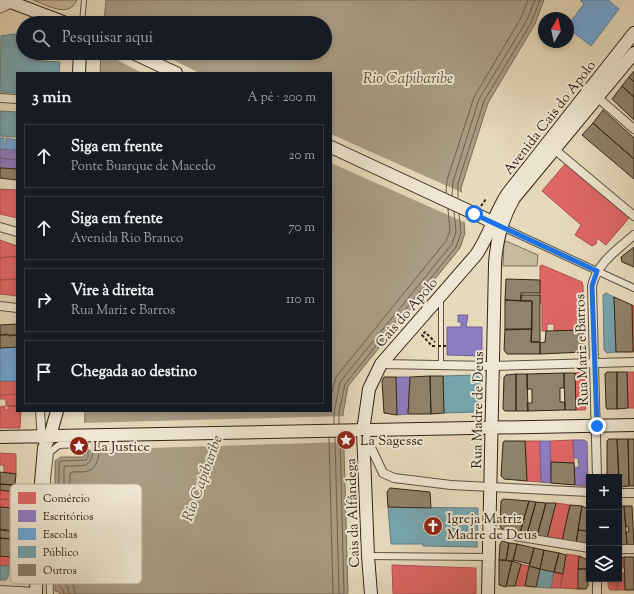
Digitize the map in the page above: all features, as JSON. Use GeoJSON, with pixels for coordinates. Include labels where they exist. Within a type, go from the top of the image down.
{"type":"FeatureCollection","features":[{"type":"Feature","properties":{"kind":"main road"},"geometry":{"type":"LineString","coordinates":[[5,3],[45,16]]}},
{"type":"Feature","properties":{"kind":"main road","name":"Avenida Cais do Apolo"},"geometry":{"type":"LineString","coordinates":[[498,224],[499,206],[508,193],[634,33]]}},
{"type":"Feature","properties":{"kind":"main road","name":"Avenida Cais do Apolo"},"geometry":{"type":"LineString","coordinates":[[498,224],[514,198],[634,53]]}},
{"type":"Feature","properties":{"kind":"main road"},"geometry":{"type":"LineString","coordinates":[[79,72],[80,60]]}},
{"type":"Feature","properties":{"kind":"main road"},"geometry":{"type":"LineString","coordinates":[[149,60],[174,72]]}},
{"type":"Feature","properties":{"kind":"main road"},"geometry":{"type":"LineString","coordinates":[[332,147],[473,214],[498,224]]}},
{"type":"Feature","properties":{"kind":"main road","name":"Cais do Apolo"},"geometry":{"type":"LineString","coordinates":[[363,431],[369,389],[381,364],[476,255],[498,224]]}},
{"type":"Feature","properties":{"kind":"main road","name":"Rua Madre de Deus"},"geometry":{"type":"LineString","coordinates":[[488,594],[488,557],[492,486],[492,366],[498,224]]}},
{"type":"Feature","properties":{"kind":"main road"},"geometry":{"type":"LineString","coordinates":[[41,484],[45,440],[57,412]]}},
{"type":"Feature","properties":{"kind":"main road"},"geometry":{"type":"LineString","coordinates":[[0,437],[45,440],[81,437],[634,425]]}},
{"type":"Feature","properties":{"kind":"main road","name":"Cais da Alfândega"},"geometry":{"type":"LineString","coordinates":[[363,431],[371,594]]}},
{"type":"Feature","properties":{"kind":"street"},"geometry":{"type":"LineString","coordinates":[[0,98],[16,99]]}},
{"type":"Feature","properties":{"kind":"street"},"geometry":{"type":"LineString","coordinates":[[598,98],[634,130]]}},
{"type":"Feature","properties":{"kind":"street"},"geometry":{"type":"LineString","coordinates":[[554,149],[634,216]]}},
{"type":"Feature","properties":{"kind":"street"},"geometry":{"type":"LineString","coordinates":[[498,224],[634,288]]}},
{"type":"Feature","properties":{"kind":"street"},"geometry":{"type":"LineString","coordinates":[[0,227],[16,232]]}},
{"type":"Feature","properties":{"kind":"street"},"geometry":{"type":"LineString","coordinates":[[597,271],[611,255],[634,235]]}},
{"type":"Feature","properties":{"kind":"street","name":"Rua Mariz e Barros"},"geometry":{"type":"LineString","coordinates":[[597,271],[592,286],[597,426],[597,474]]}},
{"type":"Feature","properties":{"kind":"street"},"geometry":{"type":"LineString","coordinates":[[0,306],[16,308]]}},
{"type":"Feature","properties":{"kind":"street"},"geometry":{"type":"LineString","coordinates":[[381,364],[492,366],[634,362]]}},
{"type":"Feature","properties":{"kind":"street"},"geometry":{"type":"LineString","coordinates":[[40,412],[45,440]]}},
{"type":"Feature","properties":{"kind":"street"},"geometry":{"type":"LineString","coordinates":[[363,431],[383,472],[388,476],[451,485],[586,492]]}},
{"type":"Feature","properties":{"kind":"street"},"geometry":{"type":"LineString","coordinates":[[47,484],[50,452],[59,445],[81,444],[81,437]]}},
{"type":"Feature","properties":{"kind":"street"},"geometry":{"type":"LineString","coordinates":[[622,493],[634,493]]}},
{"type":"Feature","properties":{"kind":"street"},"geometry":{"type":"LineString","coordinates":[[490,532],[586,548]]}},
{"type":"Feature","properties":{"kind":"street"},"geometry":{"type":"LineString","coordinates":[[622,549],[634,549]]}},
{"type":"Feature","properties":{"kind":"street"},"geometry":{"type":"LineString","coordinates":[[368,556],[488,557]]}},
{"type":"Feature","properties":{"kind":"street"},"geometry":{"type":"LineString","coordinates":[[597,582],[597,594]]}},
{"type":"Feature","properties":{"kind":"street"},"geometry":{"type":"LineString","coordinates":[[50,584],[50,594]]}},
{"type":"Feature","properties":{"kind":"street"},"geometry":{"type":"LineString","coordinates":[[0,590],[21,593],[36,593]]}},
{"type":"Feature","properties":{"kind":"lane"},"geometry":{"type":"LineString","coordinates":[[83,16],[84,0]]}},
{"type":"Feature","properties":{"kind":"lane"},"geometry":{"type":"LineString","coordinates":[[440,365],[441,295]]}},
{"type":"Feature","properties":{"kind":"path"},"geometry":{"type":"LineString","coordinates":[[432,340],[425,332],[422,335],[432,346]]}},
{"type":"Feature","properties":{"kind":"path"},"geometry":{"type":"LineString","coordinates":[[438,346],[447,346]]}},
{"type":"Feature","properties":{"kind":"shaded area"},"geometry":{"type":"Polygon","coordinates":[[[33,0],[77,0],[69,9],[63,10],[33,0]]]}},
{"type":"Feature","properties":{"kind":"shaded area"},"geometry":{"type":"Polygon","coordinates":[[[506,241],[538,255],[537,266],[503,266],[504,242],[506,241]]]}},
{"type":"Feature","properties":{"kind":"water","name":"Rio Capibaribe"},"geometry":{"type":"Polygon","coordinates":[[[106,0],[544,0],[540,12],[538,12],[535,24],[488,103],[461,188],[465,233],[460,248],[348,386],[343,414],[348,594],[60,594],[59,592],[55,591],[55,584],[142,584],[142,484],[55,484],[55,461],[61,457],[84,457],[85,412],[332,412],[332,72],[100,72],[101,60],[332,60],[332,16],[105,16],[106,0]]]}},
{"type":"Feature","properties":{"kind":"pier"},"geometry":{"type":"Polygon","coordinates":[[[117,60],[174,60],[197,72],[140,72],[117,60]]]}},
{"type":"Feature","properties":{"kind":"pier"},"geometry":{"type":"Polygon","coordinates":[[[332,134],[463,193],[466,223],[332,163],[332,134]]]}},
{"type":"Feature","properties":{"kind":"pier"},"geometry":{"type":"Polygon","coordinates":[[[345,416],[345,442],[82,450],[82,423],[345,416]]]}},
{"type":"Feature","properties":{"kind":"building: Comércio"},"geometry":{"type":"Polygon","coordinates":[[[566,163],[629,218],[606,245],[597,238],[596,244],[592,246],[575,235],[581,225],[542,191],[566,163]]]}},
{"type":"Feature","properties":{"kind":"building: Comércio"},"geometry":{"type":"Polygon","coordinates":[[[0,189],[16,190],[16,218],[0,214],[0,189]]]}},
{"type":"Feature","properties":{"kind":"building: Comércio"},"geometry":{"type":"Polygon","coordinates":[[[0,240],[16,246],[16,256],[0,258],[0,240]]]}},
{"type":"Feature","properties":{"kind":"building: Comércio"},"geometry":{"type":"Polygon","coordinates":[[[16,256],[16,279],[0,280],[0,258],[16,256]]]}},
{"type":"Feature","properties":{"kind":"building: Comércio"},"geometry":{"type":"Polygon","coordinates":[[[542,265],[582,282],[584,330],[554,331],[554,324],[547,324],[547,331],[542,331],[540,266],[542,265]]]}},
{"type":"Feature","properties":{"kind":"building: Comércio"},"geometry":{"type":"Polygon","coordinates":[[[16,279],[16,296],[0,294],[0,280],[16,279]]]}},
{"type":"Feature","properties":{"kind":"building: Comércio"},"geometry":{"type":"Polygon","coordinates":[[[632,305],[634,306],[634,352],[633,352],[632,305]]]}},
{"type":"Feature","properties":{"kind":"building: Comércio"},"geometry":{"type":"Polygon","coordinates":[[[583,372],[585,375],[586,408],[585,410],[576,410],[575,373],[583,372]]]}},
{"type":"Feature","properties":{"kind":"building: Comércio"},"geometry":{"type":"Polygon","coordinates":[[[627,372],[634,372],[634,408],[628,408],[627,372]]]}},
{"type":"Feature","properties":{"kind":"building: Comércio"},"geometry":{"type":"Polygon","coordinates":[[[0,381],[16,381],[16,394],[0,395],[0,381]]]}},
{"type":"Feature","properties":{"kind":"building: Comércio"},"geometry":{"type":"Polygon","coordinates":[[[16,394],[16,406],[6,406],[6,399],[0,399],[0,395],[16,394]]]}},
{"type":"Feature","properties":{"kind":"building: Comércio"},"geometry":{"type":"Polygon","coordinates":[[[5,406],[5,410],[8,410],[8,406],[16,406],[16,412],[21,412],[20,428],[0,428],[0,407],[5,406]]]}},
{"type":"Feature","properties":{"kind":"building: Comércio"},"geometry":{"type":"Polygon","coordinates":[[[573,440],[574,463],[551,462],[550,441],[573,440]]]}},
{"type":"Feature","properties":{"kind":"building: Comércio"},"geometry":{"type":"Polygon","coordinates":[[[525,441],[540,441],[541,482],[527,481],[525,441]]]}},
{"type":"Feature","properties":{"kind":"building: Comércio"},"geometry":{"type":"Polygon","coordinates":[[[0,453],[16,454],[16,474],[4,472],[4,465],[0,465],[0,453]]]}},
{"type":"Feature","properties":{"kind":"building: Comércio"},"geometry":{"type":"Polygon","coordinates":[[[0,490],[10,491],[10,500],[0,499],[0,490]]]}},
{"type":"Feature","properties":{"kind":"building: Comércio"},"geometry":{"type":"Polygon","coordinates":[[[0,499],[10,500],[10,508],[0,507],[0,499]]]}},
{"type":"Feature","properties":{"kind":"building: Comércio"},"geometry":{"type":"Polygon","coordinates":[[[556,503],[570,505],[562,541],[547,538],[556,503]]]}},
{"type":"Feature","properties":{"kind":"building: Comércio"},"geometry":{"type":"Polygon","coordinates":[[[566,554],[579,556],[578,589],[560,588],[566,554]]]}},
{"type":"Feature","properties":{"kind":"building: Comércio"},"geometry":{"type":"Polygon","coordinates":[[[0,556],[10,557],[9,566],[0,566],[0,556]]]}},
{"type":"Feature","properties":{"kind":"building: Comércio"},"geometry":{"type":"Polygon","coordinates":[[[622,557],[624,557],[624,568],[622,568],[622,557]]]}},
{"type":"Feature","properties":{"kind":"building: Comércio"},"geometry":{"type":"Polygon","coordinates":[[[521,564],[529,566],[525,586],[515,586],[521,564]]]}},
{"type":"Feature","properties":{"kind":"building: Comércio"},"geometry":{"type":"Polygon","coordinates":[[[392,565],[476,568],[476,594],[393,594],[392,565]]]}},
{"type":"Feature","properties":{"kind":"building: Comércio"},"geometry":{"type":"Polygon","coordinates":[[[554,572],[563,574],[560,588],[551,588],[554,572]]]}},
{"type":"Feature","properties":{"kind":"building: Comércio"},"geometry":{"type":"Polygon","coordinates":[[[622,573],[624,573],[625,590],[617,590],[618,582],[622,582],[622,573]]]}},
{"type":"Feature","properties":{"kind":"building: Comércio"},"geometry":{"type":"Polygon","coordinates":[[[608,582],[617,582],[617,590],[610,590],[608,582]]]}},
{"type":"Feature","properties":{"kind":"building: Escritórios"},"geometry":{"type":"Polygon","coordinates":[[[0,149],[16,150],[16,160],[0,158],[0,149]]]}},
{"type":"Feature","properties":{"kind":"building: Escritórios"},"geometry":{"type":"Polygon","coordinates":[[[0,158],[16,160],[16,169],[0,168],[0,158]]]}},
{"type":"Feature","properties":{"kind":"building: Escritórios"},"geometry":{"type":"Polygon","coordinates":[[[458,315],[468,315],[466,327],[482,327],[482,356],[447,355],[447,327],[461,327],[461,322],[458,322],[458,315]]]}},
{"type":"Feature","properties":{"kind":"building: Escritórios"},"geometry":{"type":"Polygon","coordinates":[[[396,377],[410,377],[408,414],[397,415],[396,377]]]}},
{"type":"Feature","properties":{"kind":"building: Escritórios"},"geometry":{"type":"Polygon","coordinates":[[[573,440],[584,440],[587,442],[588,474],[586,474],[585,486],[575,485],[574,467],[579,468],[578,458],[574,458],[573,440]]]}},
{"type":"Feature","properties":{"kind":"building: Escritórios"},"geometry":{"type":"Polygon","coordinates":[[[540,441],[550,441],[551,483],[541,482],[540,441]]]}},
{"type":"Feature","properties":{"kind":"building: Escolas"},"geometry":{"type":"Polygon","coordinates":[[[580,0],[608,0],[619,9],[591,46],[574,33],[574,17],[584,4],[580,0]]]}},
{"type":"Feature","properties":{"kind":"building: Escolas"},"geometry":{"type":"Polygon","coordinates":[[[0,138],[4,138],[4,144],[6,144],[6,138],[16,140],[16,150],[0,149],[0,138]]]}},
{"type":"Feature","properties":{"kind":"building: Escolas"},"geometry":{"type":"Polygon","coordinates":[[[16,347],[16,381],[0,381],[0,348],[16,347]]]}},
{"type":"Feature","properties":{"kind":"building: Público"},"geometry":{"type":"Polygon","coordinates":[[[16,34],[16,60],[60,62],[59,72],[16,72],[16,93],[0,92],[1,36],[16,34]]]}},
{"type":"Feature","properties":{"kind":"building: Público"},"geometry":{"type":"Polygon","coordinates":[[[0,111],[16,112],[16,137],[0,136],[0,111]]]}},
{"type":"Feature","properties":{"kind":"building: Público"},"geometry":{"type":"Polygon","coordinates":[[[606,293],[614,297],[616,352],[607,353],[604,350],[603,295],[606,293]]]}},
{"type":"Feature","properties":{"kind":"building: Público"},"geometry":{"type":"Polygon","coordinates":[[[476,375],[481,379],[480,409],[477,412],[444,413],[443,376],[476,375]]]}},
{"type":"Feature","properties":{"kind":"building: Público","name":"Igreja Matriz Madre de Deus"},"geometry":{"type":"Polygon","coordinates":[[[388,507],[478,508],[477,547],[391,544],[388,507]]]}},
{"type":"Feature","properties":{"kind":"building: Público"},"geometry":{"type":"Polygon","coordinates":[[[0,566],[9,566],[8,577],[6,580],[0,580],[0,566]]]}},
{"type":"Feature","properties":{"kind":"building: Público"},"geometry":{"type":"Polygon","coordinates":[[[540,569],[554,572],[551,588],[536,587],[540,569]]]}},
{"type":"Feature","properties":{"kind":"building: Outros"},"geometry":{"type":"Polygon","coordinates":[[[634,71],[634,82],[629,77],[634,71]]]}},
{"type":"Feature","properties":{"kind":"building: Outros"},"geometry":{"type":"Polygon","coordinates":[[[629,77],[634,82],[634,97],[622,86],[629,77]]]}},
{"type":"Feature","properties":{"kind":"building: Outros"},"geometry":{"type":"Polygon","coordinates":[[[622,86],[634,97],[634,120],[612,99],[622,86]]]}},
{"type":"Feature","properties":{"kind":"building: Outros"},"geometry":{"type":"Polygon","coordinates":[[[603,110],[634,138],[634,159],[593,123],[603,110]]]}},
{"type":"Feature","properties":{"kind":"building: Outros"},"geometry":{"type":"Polygon","coordinates":[[[593,123],[634,159],[634,179],[582,135],[593,123]]]}},
{"type":"Feature","properties":{"kind":"building: Outros"},"geometry":{"type":"Polygon","coordinates":[[[0,168],[16,169],[16,180],[0,178],[0,168]]]}},
{"type":"Feature","properties":{"kind":"building: Outros"},"geometry":{"type":"Polygon","coordinates":[[[634,247],[634,267],[622,262],[621,257],[634,247]]]}},
{"type":"Feature","properties":{"kind":"building: Outros"},"geometry":{"type":"Polygon","coordinates":[[[506,279],[540,280],[540,293],[521,293],[521,301],[505,300],[506,279]]]}},
{"type":"Feature","properties":{"kind":"building: Outros"},"geometry":{"type":"Polygon","coordinates":[[[521,295],[540,295],[540,342],[531,342],[532,301],[521,301],[521,295]]]}},
{"type":"Feature","properties":{"kind":"building: Outros"},"geometry":{"type":"Polygon","coordinates":[[[614,297],[632,305],[633,352],[616,352],[614,297]]]}},
{"type":"Feature","properties":{"kind":"building: Outros"},"geometry":{"type":"Polygon","coordinates":[[[505,300],[532,301],[532,329],[505,330],[505,300]]]}},
{"type":"Feature","properties":{"kind":"building: Outros"},"geometry":{"type":"Polygon","coordinates":[[[16,324],[16,335],[0,335],[0,325],[16,324]]]}},
{"type":"Feature","properties":{"kind":"building: Outros"},"geometry":{"type":"Polygon","coordinates":[[[505,329],[532,329],[531,342],[540,342],[540,354],[507,354],[504,350],[505,329]]]}},
{"type":"Feature","properties":{"kind":"building: Outros"},"geometry":{"type":"Polygon","coordinates":[[[584,330],[584,352],[540,354],[540,343],[545,342],[546,331],[584,330]]]}},
{"type":"Feature","properties":{"kind":"building: Outros"},"geometry":{"type":"Polygon","coordinates":[[[0,335],[16,335],[16,347],[0,348],[0,335]]]}},
{"type":"Feature","properties":{"kind":"building: Outros"},"geometry":{"type":"Polygon","coordinates":[[[607,372],[617,372],[617,409],[607,409],[606,407],[605,374],[607,372]]]}},
{"type":"Feature","properties":{"kind":"building: Outros"},"geometry":{"type":"Polygon","coordinates":[[[617,372],[627,372],[628,408],[617,409],[617,372]]]}},
{"type":"Feature","properties":{"kind":"building: Outros"},"geometry":{"type":"Polygon","coordinates":[[[564,373],[575,373],[576,410],[565,410],[564,373]]]}},
{"type":"Feature","properties":{"kind":"building: Outros"},"geometry":{"type":"Polygon","coordinates":[[[564,373],[564,388],[560,388],[560,402],[565,402],[565,410],[528,411],[527,403],[532,403],[532,389],[527,389],[527,374],[564,373]]]}},
{"type":"Feature","properties":{"kind":"building: Outros"},"geometry":{"type":"Polygon","coordinates":[[[516,374],[527,374],[528,411],[516,411],[516,374]]]}},
{"type":"Feature","properties":{"kind":"building: Outros"},"geometry":{"type":"Polygon","coordinates":[[[516,374],[516,411],[505,411],[503,409],[504,377],[506,375],[516,374]]]}},
{"type":"Feature","properties":{"kind":"building: Outros"},"geometry":{"type":"Polygon","coordinates":[[[430,376],[443,376],[444,413],[431,414],[430,376]]]}},
{"type":"Feature","properties":{"kind":"building: Outros"},"geometry":{"type":"Polygon","coordinates":[[[430,376],[431,414],[408,414],[410,377],[430,376]]]}},
{"type":"Feature","properties":{"kind":"building: Outros"},"geometry":{"type":"Polygon","coordinates":[[[384,377],[396,377],[397,415],[384,413],[382,381],[384,377]]]}},
{"type":"Feature","properties":{"kind":"building: Outros"},"geometry":{"type":"Polygon","coordinates":[[[609,439],[617,439],[619,474],[607,474],[607,441],[609,439]]]}},
{"type":"Feature","properties":{"kind":"building: Outros"},"geometry":{"type":"Polygon","coordinates":[[[617,439],[628,439],[629,486],[622,487],[622,474],[618,474],[617,439]]]}},
{"type":"Feature","properties":{"kind":"building: Outros"},"geometry":{"type":"Polygon","coordinates":[[[628,439],[634,439],[634,486],[629,486],[628,439]]]}},
{"type":"Feature","properties":{"kind":"building: Outros"},"geometry":{"type":"Polygon","coordinates":[[[504,441],[525,441],[527,481],[504,479],[501,476],[504,441]]]}},
{"type":"Feature","properties":{"kind":"building: Outros"},"geometry":{"type":"Polygon","coordinates":[[[551,462],[574,463],[575,485],[551,483],[551,462]]]}},
{"type":"Feature","properties":{"kind":"building: Outros"},"geometry":{"type":"Polygon","coordinates":[[[0,472],[16,474],[15,484],[0,484],[0,472]]]}},
{"type":"Feature","properties":{"kind":"building: Outros"},"geometry":{"type":"Polygon","coordinates":[[[0,484],[10,485],[10,491],[0,490],[0,484]]]}},
{"type":"Feature","properties":{"kind":"building: Outros"},"geometry":{"type":"Polygon","coordinates":[[[390,488],[430,492],[431,508],[388,507],[387,492],[390,488]]]}},
{"type":"Feature","properties":{"kind":"building: Outros"},"geometry":{"type":"Polygon","coordinates":[[[503,499],[529,501],[520,533],[502,529],[500,526],[501,501],[503,499]]]}},
{"type":"Feature","properties":{"kind":"building: Outros"},"geometry":{"type":"Polygon","coordinates":[[[529,501],[536,502],[527,534],[520,533],[529,501]]]}},
{"type":"Feature","properties":{"kind":"building: Outros"},"geometry":{"type":"Polygon","coordinates":[[[536,502],[546,503],[537,536],[527,534],[536,502]]]}},
{"type":"Feature","properties":{"kind":"building: Outros"},"geometry":{"type":"Polygon","coordinates":[[[546,503],[556,503],[547,538],[537,536],[546,503]]]}},
{"type":"Feature","properties":{"kind":"building: Outros"},"geometry":{"type":"Polygon","coordinates":[[[570,505],[582,506],[576,544],[562,541],[570,505]]]}},
{"type":"Feature","properties":{"kind":"building: Outros"},"geometry":{"type":"Polygon","coordinates":[[[582,506],[586,508],[586,531],[578,530],[582,506]]]}},
{"type":"Feature","properties":{"kind":"building: Outros"},"geometry":{"type":"Polygon","coordinates":[[[622,506],[624,506],[627,545],[622,545],[622,506]]]}},
{"type":"Feature","properties":{"kind":"building: Outros"},"geometry":{"type":"Polygon","coordinates":[[[624,506],[632,506],[634,545],[627,545],[626,532],[629,532],[628,526],[626,527],[624,506]]]}},
{"type":"Feature","properties":{"kind":"building: Outros"},"geometry":{"type":"Polygon","coordinates":[[[0,507],[10,508],[10,531],[0,529],[0,507]]]}},
{"type":"Feature","properties":{"kind":"building: Outros"},"geometry":{"type":"Polygon","coordinates":[[[0,530],[10,531],[10,539],[0,538],[0,530]]]}},
{"type":"Feature","properties":{"kind":"building: Outros"},"geometry":{"type":"Polygon","coordinates":[[[578,530],[586,531],[586,545],[576,544],[578,530]]]}},
{"type":"Feature","properties":{"kind":"building: Outros"},"geometry":{"type":"Polygon","coordinates":[[[0,538],[10,539],[10,557],[0,556],[0,538]]]}},
{"type":"Feature","properties":{"kind":"building: Outros"},"geometry":{"type":"Polygon","coordinates":[[[502,541],[509,543],[506,560],[499,560],[500,544],[502,541]]]}},
{"type":"Feature","properties":{"kind":"building: Outros"},"geometry":{"type":"Polygon","coordinates":[[[509,543],[517,544],[513,562],[506,560],[509,543]]]}},
{"type":"Feature","properties":{"kind":"building: Outros"},"geometry":{"type":"Polygon","coordinates":[[[517,544],[534,548],[530,564],[513,560],[517,544]]]}},
{"type":"Feature","properties":{"kind":"building: Outros"},"geometry":{"type":"Polygon","coordinates":[[[534,548],[544,550],[540,569],[529,566],[534,548]]]}},
{"type":"Feature","properties":{"kind":"building: Outros"},"geometry":{"type":"Polygon","coordinates":[[[544,550],[559,553],[554,572],[540,569],[544,550]]]}},
{"type":"Feature","properties":{"kind":"building: Outros"},"geometry":{"type":"Polygon","coordinates":[[[559,553],[566,555],[563,574],[554,572],[559,553]]]}},
{"type":"Feature","properties":{"kind":"building: Outros"},"geometry":{"type":"Polygon","coordinates":[[[579,556],[586,559],[586,569],[578,569],[579,556]]]}},
{"type":"Feature","properties":{"kind":"building: Outros"},"geometry":{"type":"Polygon","coordinates":[[[624,557],[634,557],[634,590],[625,590],[624,557]]]}},
{"type":"Feature","properties":{"kind":"building: Outros"},"geometry":{"type":"Polygon","coordinates":[[[499,560],[512,561],[506,587],[499,585],[499,560]]]}},
{"type":"Feature","properties":{"kind":"building: Outros"},"geometry":{"type":"Polygon","coordinates":[[[512,561],[521,564],[515,586],[506,586],[512,561]]]}},
{"type":"Feature","properties":{"kind":"building: Outros"},"geometry":{"type":"Polygon","coordinates":[[[529,566],[540,569],[536,587],[525,586],[529,566]]]}},
{"type":"Feature","properties":{"kind":"building: Outros"},"geometry":{"type":"Polygon","coordinates":[[[578,569],[586,569],[586,582],[588,582],[588,586],[586,589],[578,589],[578,569]]]}},
{"type":"Feature","properties":{"kind":"place","name":"La Sagesse"},"geometry":{"type":"Point","coordinates":[346,440]}},
{"type":"Feature","properties":{"kind":"place","name":"La Justice"},"geometry":{"type":"Point","coordinates":[79,446]}},
{"type":"Feature","properties":{"kind":"place","name":"Igreja Matriz Madre de Deus"},"geometry":{"type":"Point","coordinates":[433,526]}},
{"type":"Feature","properties":{"kind":"route"},"geometry":{"type":"LineString","coordinates":[[474,214],[597,271],[592,286],[597,426]]}}]}
